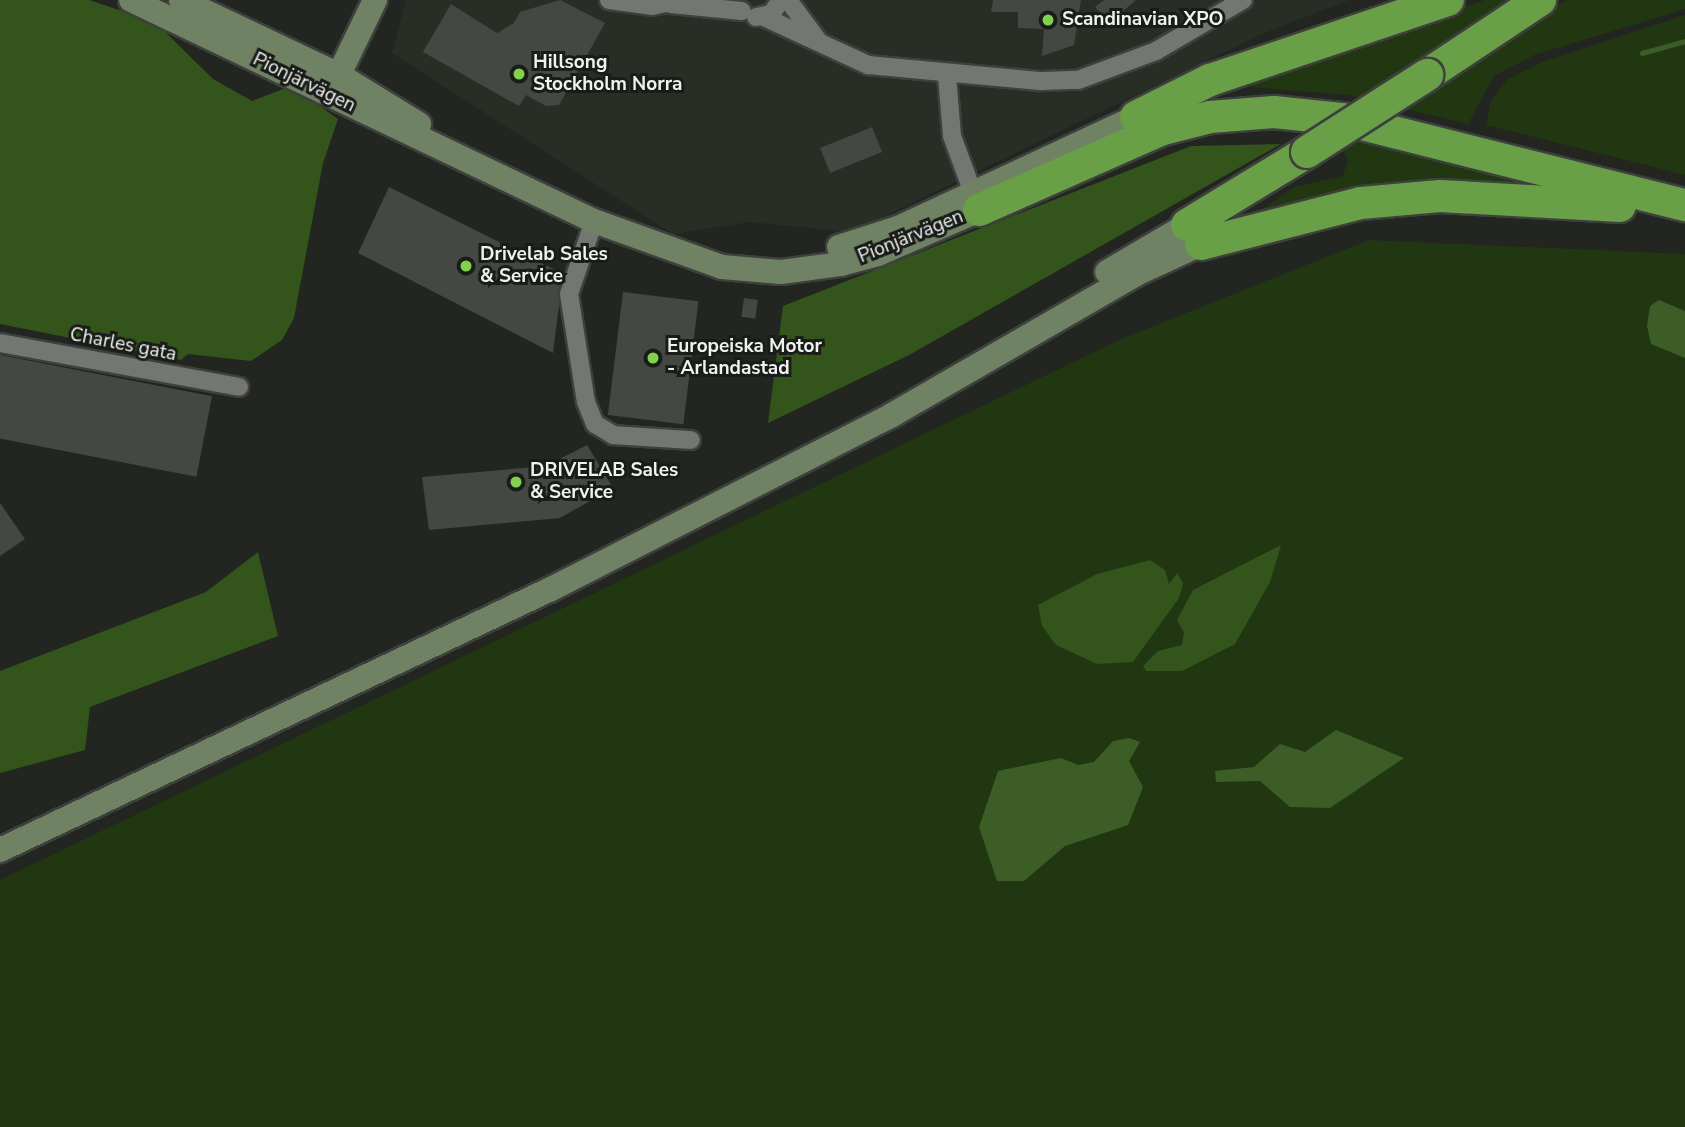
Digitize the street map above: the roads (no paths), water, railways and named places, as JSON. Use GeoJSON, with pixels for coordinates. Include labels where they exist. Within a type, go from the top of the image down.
{"type":"FeatureCollection","features":[{"type":"Feature","properties":{"kind":"highway"},"geometry":{"type":"LineString","coordinates":[[1136,117],[1210,80],[1448,0]]}},
{"type":"Feature","properties":{"kind":"highway"},"geometry":{"type":"LineString","coordinates":[[1194,235],[1307,152],[1540,0]]}},
{"type":"Feature","properties":{"kind":"highway"},"geometry":{"type":"LineString","coordinates":[[1136,117],[1231,99],[1325,100],[1685,188]]}},
{"type":"Feature","properties":{"kind":"highway"},"geometry":{"type":"LineString","coordinates":[[976,202],[1163,129],[1210,117],[1274,112],[1342,119],[1685,205]]}},
{"type":"Feature","properties":{"kind":"highway"},"geometry":{"type":"LineString","coordinates":[[1194,235],[1361,202],[1440,196],[1685,211]]}},
{"type":"Feature","properties":{"kind":"main road","name":"Pionjärvägen"},"geometry":{"type":"LineString","coordinates":[[131,0],[334,86]]}},
{"type":"Feature","properties":{"kind":"main road","name":"Pionjärvägen"},"geometry":{"type":"LineString","coordinates":[[181,0],[334,86],[594,221],[752,272],[811,269],[878,254],[1136,117]]}},
{"type":"Feature","properties":{"kind":"main road"},"geometry":{"type":"LineString","coordinates":[[334,86],[375,0]]}},
{"type":"Feature","properties":{"kind":"main road"},"geometry":{"type":"LineString","coordinates":[[0,850],[397,664],[892,415],[1138,273],[1194,235]]}},
{"type":"Feature","properties":{"kind":"street"},"geometry":{"type":"LineString","coordinates":[[609,0],[739,5],[817,38],[868,65],[947,76],[1078,80],[1156,51],[1243,0]]}},
{"type":"Feature","properties":{"kind":"street"},"geometry":{"type":"LineString","coordinates":[[764,17],[781,0]]}},
{"type":"Feature","properties":{"kind":"street"},"geometry":{"type":"LineString","coordinates":[[788,0],[817,38]]}},
{"type":"Feature","properties":{"kind":"street","name":"Pionjärvägen"},"geometry":{"type":"LineString","coordinates":[[947,76],[952,136],[976,202]]}},
{"type":"Feature","properties":{"kind":"street"},"geometry":{"type":"LineString","coordinates":[[594,221],[569,294],[586,402],[595,424],[613,435],[691,440]]}},
{"type":"Feature","properties":{"kind":"street","name":"Charles gata"},"geometry":{"type":"LineString","coordinates":[[0,343],[239,387]]}},
{"type":"Feature","properties":{"kind":"waterway"},"geometry":{"type":"LineString","coordinates":[[1642,53],[1685,41]]}},
{"type":"Feature","properties":{"kind":"place","name":"Scandinavian XPO"},"geometry":{"type":"Point","coordinates":[1048,20]}},
{"type":"Feature","properties":{"kind":"place","name":"Hillsong Stockholm Norra"},"geometry":{"type":"Point","coordinates":[519,74]}},
{"type":"Feature","properties":{"kind":"place","name":"Drivelab Sales & Service"},"geometry":{"type":"Point","coordinates":[466,266]}},
{"type":"Feature","properties":{"kind":"place","name":"Europeiska Motor - Arlandastad"},"geometry":{"type":"Point","coordinates":[653,358]}},
{"type":"Feature","properties":{"kind":"place","name":"DRIVELAB Sales & Service"},"geometry":{"type":"Point","coordinates":[516,482]}}]}
